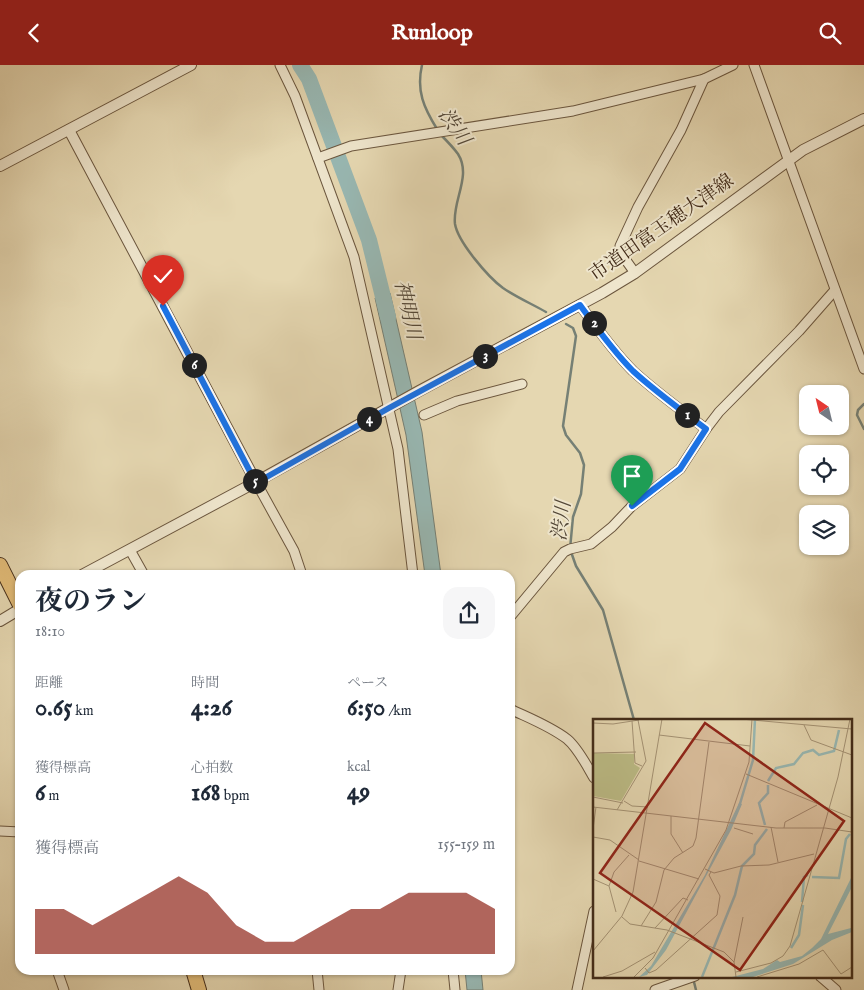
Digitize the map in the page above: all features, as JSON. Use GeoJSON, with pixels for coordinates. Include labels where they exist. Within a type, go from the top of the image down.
{"type":"FeatureCollection","features":[{"type":"Feature","properties":{"kind":"main road"},"geometry":{"type":"LineString","coordinates":[[0,565],[4,582],[15,598]]}},
{"type":"Feature","properties":{"kind":"main road"},"geometry":{"type":"LineString","coordinates":[[194,975],[199,990]]}},
{"type":"Feature","properties":{"kind":"street"},"geometry":{"type":"LineString","coordinates":[[0,166],[191,65]]}},
{"type":"Feature","properties":{"kind":"street"},"geometry":{"type":"LineString","coordinates":[[280,65],[321,157],[354,257],[396,421],[412,570]]}},
{"type":"Feature","properties":{"kind":"street"},"geometry":{"type":"LineString","coordinates":[[321,157],[351,146],[573,111],[704,79],[732,65]]}},
{"type":"Feature","properties":{"kind":"street"},"geometry":{"type":"LineString","coordinates":[[754,65],[864,369]]}},
{"type":"Feature","properties":{"kind":"street"},"geometry":{"type":"LineString","coordinates":[[635,273],[620,252],[620,246],[704,79]]}},
{"type":"Feature","properties":{"kind":"street","name":"市道田富玉穂大津線"},"geometry":{"type":"LineString","coordinates":[[92,570],[256,483],[635,273],[803,149],[864,119]]}},
{"type":"Feature","properties":{"kind":"street"},"geometry":{"type":"LineString","coordinates":[[69,130],[294,551],[300,570]]}},
{"type":"Feature","properties":{"kind":"street"},"geometry":{"type":"LineString","coordinates":[[515,611],[564,552],[590,544],[612,527],[632,506],[680,469],[719,412],[799,331],[835,290]]}},
{"type":"Feature","properties":{"kind":"street"},"geometry":{"type":"LineString","coordinates":[[580,305],[605,339],[632,370],[666,400],[706,429]]}},
{"type":"Feature","properties":{"kind":"street"},"geometry":{"type":"LineString","coordinates":[[424,415],[457,401],[522,383]]}},
{"type":"Feature","properties":{"kind":"street"},"geometry":{"type":"LineString","coordinates":[[130,550],[141,570]]}},
{"type":"Feature","properties":{"kind":"street"},"geometry":{"type":"LineString","coordinates":[[0,621],[15,612]]}},
{"type":"Feature","properties":{"kind":"street"},"geometry":{"type":"LineString","coordinates":[[515,711],[551,729],[568,740],[593,776]]}},
{"type":"Feature","properties":{"kind":"street"},"geometry":{"type":"LineString","coordinates":[[0,831],[15,832]]}},
{"type":"Feature","properties":{"kind":"street"},"geometry":{"type":"LineString","coordinates":[[577,990],[593,916]]}},
{"type":"Feature","properties":{"kind":"street"},"geometry":{"type":"LineString","coordinates":[[59,975],[64,990]]}},
{"type":"Feature","properties":{"kind":"street"},"geometry":{"type":"LineString","coordinates":[[318,975],[319,990]]}},
{"type":"Feature","properties":{"kind":"street"},"geometry":{"type":"LineString","coordinates":[[398,990],[400,975]]}},
{"type":"Feature","properties":{"kind":"street"},"geometry":{"type":"LineString","coordinates":[[454,975],[455,990]]}},
{"type":"Feature","properties":{"kind":"street"},"geometry":{"type":"LineString","coordinates":[[821,977],[836,990]]}},
{"type":"Feature","properties":{"kind":"street"},"geometry":{"type":"LineString","coordinates":[[654,990],[691,978]]}},
{"type":"Feature","properties":{"kind":"water"},"geometry":{"type":"Polygon","coordinates":[[[390,293],[422,432],[440,570],[424,570],[406,435],[375,298],[390,293]]]}},
{"type":"Feature","properties":{"kind":"water"},"geometry":{"type":"Polygon","coordinates":[[[466,975],[482,975],[483,990],[467,990],[466,975]]]}},
{"type":"Feature","properties":{"kind":"waterway","name":"神明川"},"geometry":{"type":"LineString","coordinates":[[300,65],[309,79],[369,240],[388,317]]}},
{"type":"Feature","properties":{"kind":"waterway","name":"渋川"},"geometry":{"type":"LineString","coordinates":[[422,65],[420,74],[422,99],[437,129]]}},
{"type":"Feature","properties":{"kind":"waterway","name":"渋川"},"geometry":{"type":"LineString","coordinates":[[440,134],[456,151],[462,162],[462,180],[455,215],[455,224],[462,240],[474,259],[497,283],[546,312]]}},
{"type":"Feature","properties":{"kind":"waterway","name":"渋川"},"geometry":{"type":"LineString","coordinates":[[566,324],[573,328],[576,336],[563,426],[566,435],[580,453],[584,465],[581,494],[573,517],[570,549],[576,566],[603,610],[634,719]]}},
{"type":"Feature","properties":{"kind":"waterway"},"geometry":{"type":"LineString","coordinates":[[864,404],[858,410],[857,415],[864,429]]}},
{"type":"Feature","properties":{"kind":"waterway","name":"渋川"},"geometry":{"type":"LineString","coordinates":[[693,978],[696,990]]}},
{"type":"Feature","properties":{"kind":"route"},"geometry":{"type":"LineString","coordinates":[[163,306],[256,483],[389,408],[580,305],[605,339],[632,370],[666,400],[706,429],[680,469],[632,506]]}}]}
